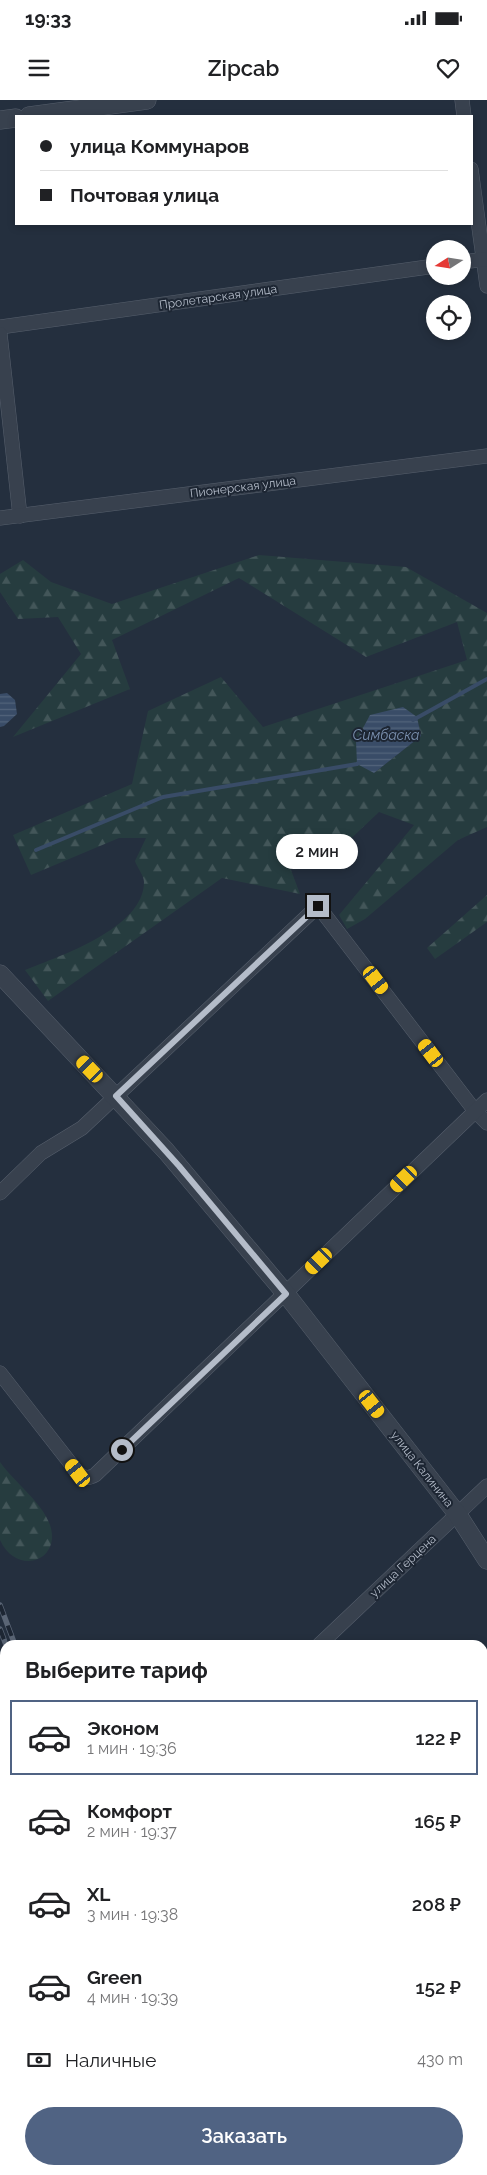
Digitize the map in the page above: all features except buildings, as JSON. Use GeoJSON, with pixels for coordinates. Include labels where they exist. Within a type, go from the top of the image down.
{"type":"FeatureCollection","features":[{"type":"Feature","properties":{"kind":"street"},"geometry":{"type":"LineString","coordinates":[[36,115],[147,100]]}},
{"type":"Feature","properties":{"kind":"street"},"geometry":{"type":"LineString","coordinates":[[462,100],[464,115]]}},
{"type":"Feature","properties":{"kind":"street"},"geometry":{"type":"LineString","coordinates":[[0,120],[15,118]]}},
{"type":"Feature","properties":{"kind":"street"},"geometry":{"type":"LineString","coordinates":[[473,182],[485,259],[487,286]]}},
{"type":"Feature","properties":{"kind":"street"},"geometry":{"type":"LineString","coordinates":[[471,261],[485,259]]}},
{"type":"Feature","properties":{"kind":"street","name":"Пролетарская улица"},"geometry":{"type":"LineString","coordinates":[[0,327],[426,267]]}},
{"type":"Feature","properties":{"kind":"street"},"geometry":{"type":"LineString","coordinates":[[0,334],[20,516]]}},
{"type":"Feature","properties":{"kind":"street","name":"Пионерская улица"},"geometry":{"type":"LineString","coordinates":[[0,518],[487,456]]}},
{"type":"Feature","properties":{"kind":"street"},"geometry":{"type":"LineString","coordinates":[[0,1193],[41,1153],[82,1128],[318,906],[475,1111],[487,1123]]}},
{"type":"Feature","properties":{"kind":"street","name":"улица Калинина"},"geometry":{"type":"LineString","coordinates":[[0,974],[116,1096],[179,1166],[286,1294],[458,1515],[487,1560]]}},
{"type":"Feature","properties":{"kind":"street"},"geometry":{"type":"LineString","coordinates":[[0,1373],[78,1473],[83,1477],[89,1478],[95,1475],[487,1100]]}},
{"type":"Feature","properties":{"kind":"street","name":"улица Герцена"},"geometry":{"type":"LineString","coordinates":[[324,1640],[487,1486]]}},
{"type":"Feature","properties":{"kind":"green space"},"geometry":{"type":"Polygon","coordinates":[[[259,555],[406,567],[487,613],[487,827],[458,840],[365,919],[347,929],[339,915],[414,825],[379,812],[321,867],[297,845],[285,854],[300,894],[222,878],[48,1001],[25,970],[98,938],[116,926],[130,913],[140,898],[144,882],[135,861],[146,838],[119,838],[31,875],[13,835],[132,784],[148,711],[221,677],[263,727],[467,660],[457,622],[366,657],[239,578],[112,640],[130,689],[13,737],[81,654],[58,617],[18,619],[0,592],[0,574],[23,560],[51,582],[112,604],[259,555]],[[417,717],[374,773],[421,736],[417,717]]]}},
{"type":"Feature","properties":{"kind":"green space"},"geometry":{"type":"Polygon","coordinates":[[[487,895],[487,922],[435,959],[427,948],[487,895]]]}},
{"type":"Feature","properties":{"kind":"green space"},"geometry":{"type":"Polygon","coordinates":[[[0,1462],[41,1508],[50,1525],[52,1537],[50,1548],[36,1560],[26,1561],[17,1558],[8,1551],[0,1540],[0,1462]]]}},
{"type":"Feature","properties":{"kind":"water"},"geometry":{"type":"Polygon","coordinates":[[[7,693],[15,700],[17,714],[4,726],[0,727],[0,694],[7,693]]]}},
{"type":"Feature","properties":{"kind":"water","name":"Симбаска"},"geometry":{"type":"Polygon","coordinates":[[[403,707],[417,717],[421,736],[374,773],[357,764],[356,741],[370,715],[403,707]]]}},
{"type":"Feature","properties":{"kind":"waterway"},"geometry":{"type":"LineString","coordinates":[[413,720],[487,679]]}},
{"type":"Feature","properties":{"kind":"waterway"},"geometry":{"type":"LineString","coordinates":[[36,850],[163,797],[360,762]]}},
{"type":"Feature","properties":{"kind":"railway"},"geometry":{"type":"LineString","coordinates":[[0,1605],[13,1640]]}},
{"type":"Feature","properties":{"kind":"railway"},"geometry":{"type":"LineString","coordinates":[[0,1629],[4,1640]]}},
{"type":"Feature","properties":{"kind":"route"},"geometry":{"type":"LineString","coordinates":[[122,1450],[286,1294],[179,1166],[116,1096],[318,906]]}}]}
